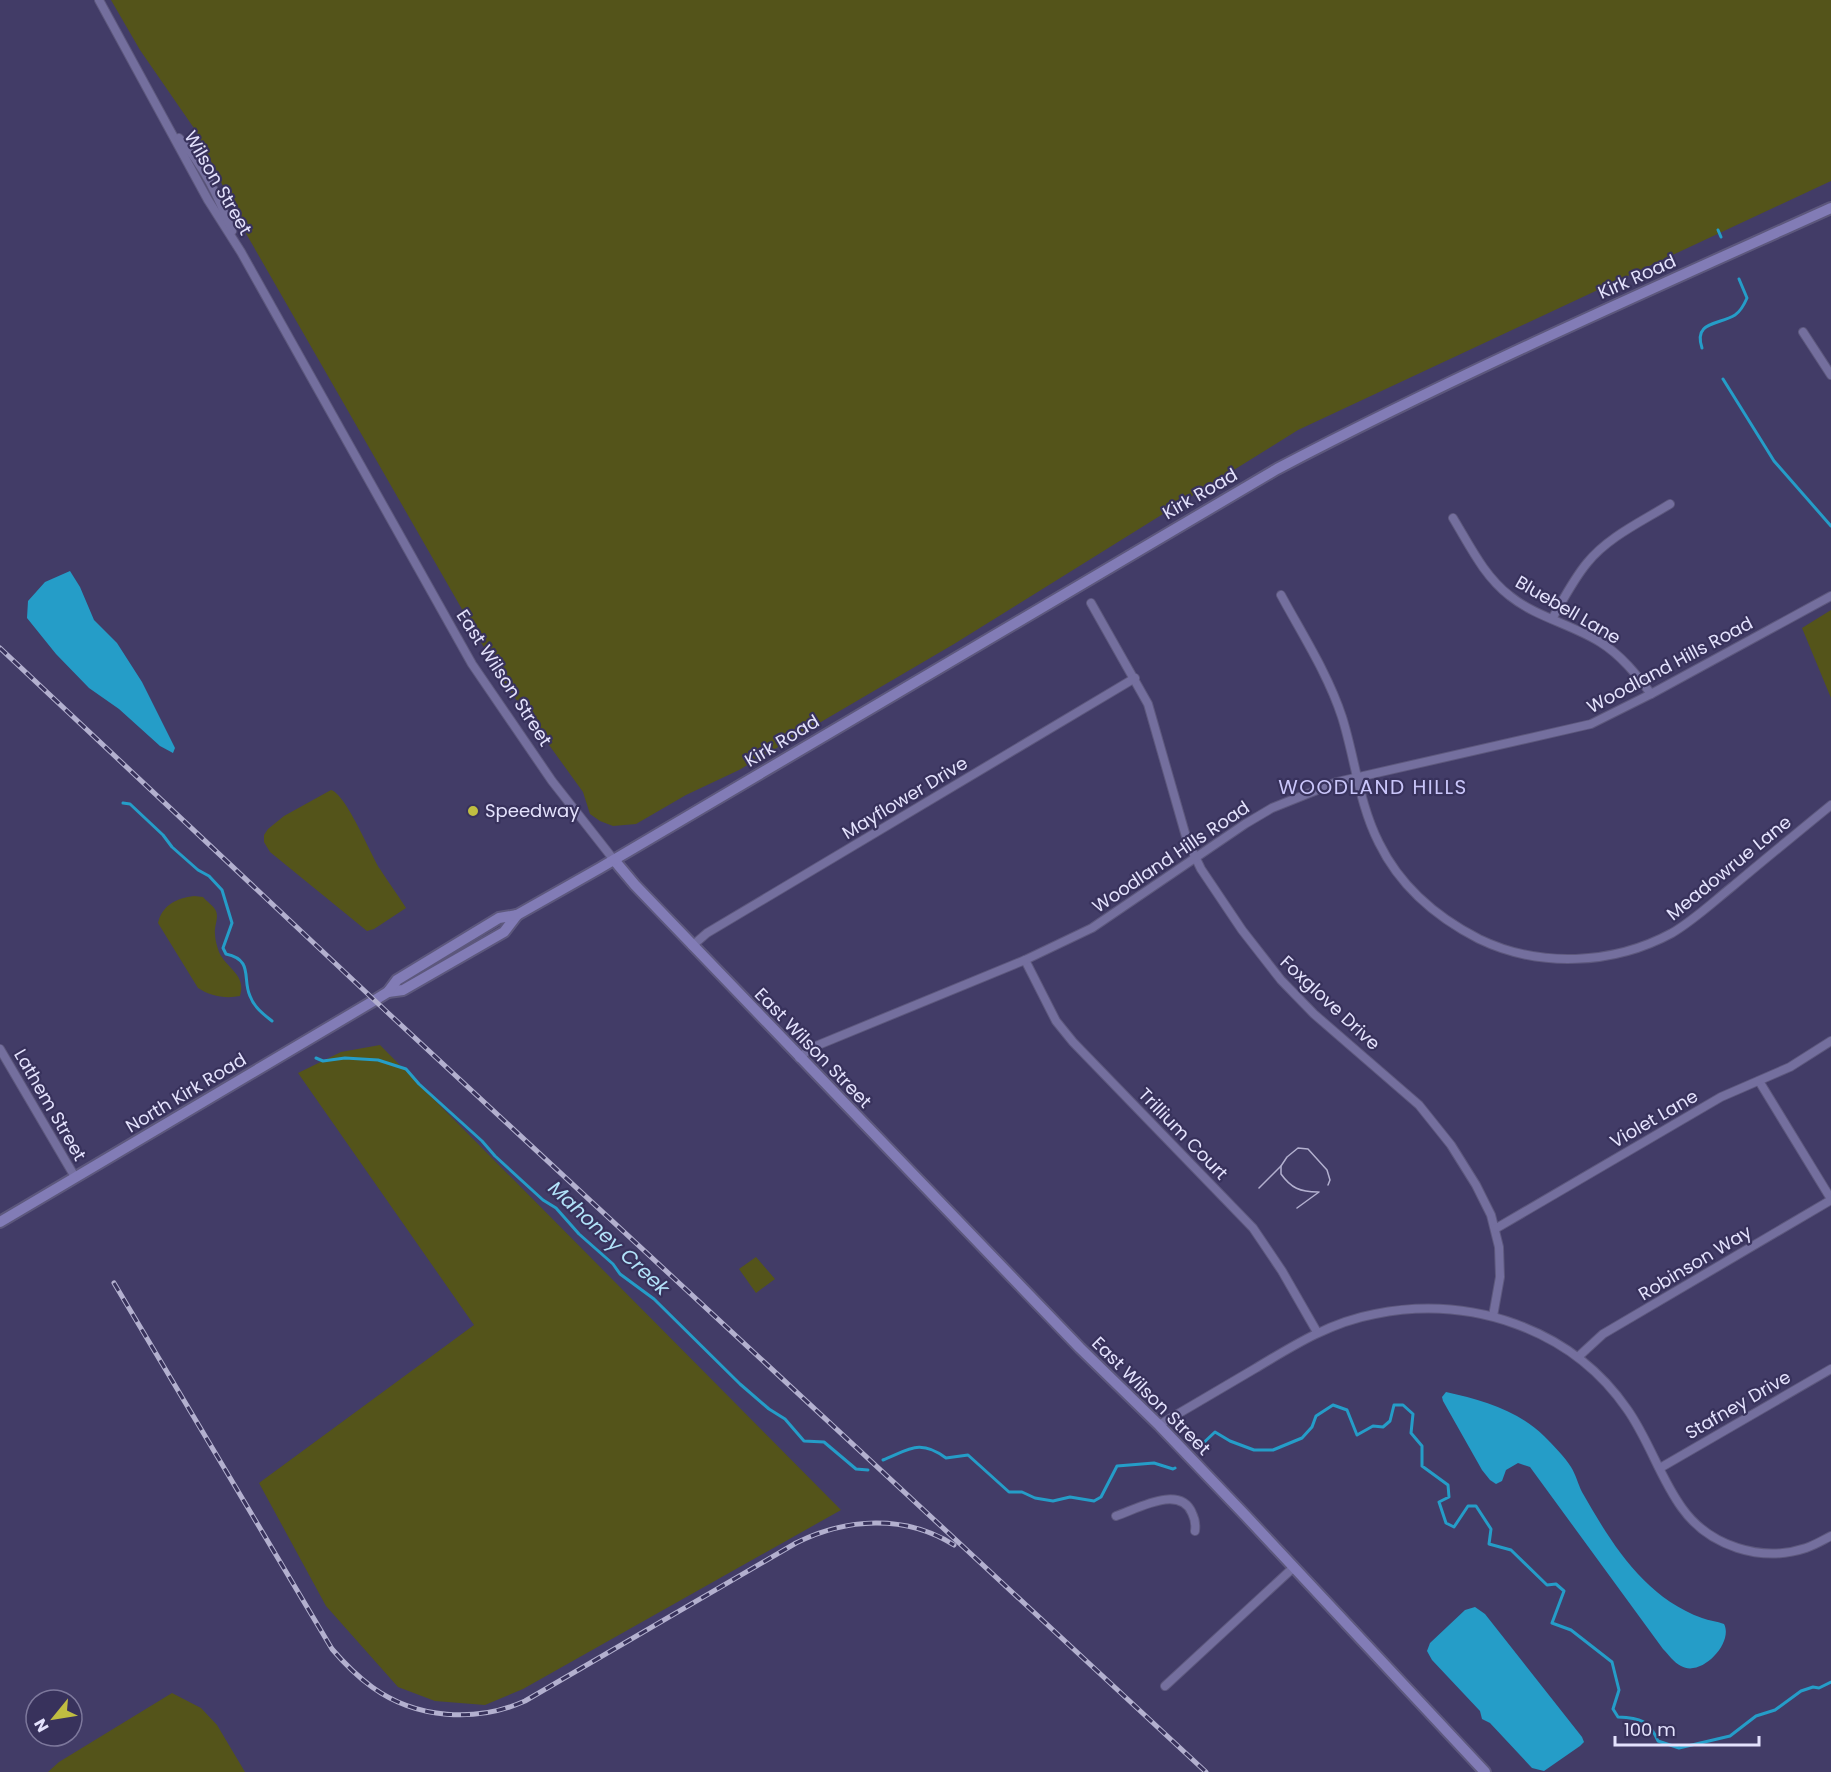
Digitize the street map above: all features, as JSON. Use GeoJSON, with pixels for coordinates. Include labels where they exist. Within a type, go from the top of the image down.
{"type":"FeatureCollection","features":[{"type":"Feature","properties":{"kind":"street","name":"Wilson Street"},"geometry":{"type":"LineString","coordinates":[[99,0],[172,130],[204,171],[216,192],[241,252]]}},
{"type":"Feature","properties":{"kind":"street","name":"Kirk Road"},"geometry":{"type":"LineString","coordinates":[[614,860],[1277,469],[1364,423],[1486,364],[1831,208]]}},
{"type":"Feature","properties":{"kind":"street","name":"East Wilson Street"},"geometry":{"type":"LineString","coordinates":[[241,252],[472,664],[552,781],[614,860],[799,1058],[1080,1348],[1159,1425],[1485,1772]]}},
{"type":"Feature","properties":{"kind":"street"},"geometry":{"type":"LineString","coordinates":[[1803,332],[1831,375]]}},
{"type":"Feature","properties":{"kind":"street"},"geometry":{"type":"LineString","coordinates":[[1552,619],[1581,571],[1593,556],[1610,541],[1670,504]]}},
{"type":"Feature","properties":{"kind":"street","name":"Bluebell Lane"},"geometry":{"type":"LineString","coordinates":[[1453,519],[1493,581],[1520,604],[1590,636],[1613,651],[1632,669],[1651,694]]}},
{"type":"Feature","properties":{"kind":"street","name":"Meadowrue Lane"},"geometry":{"type":"LineString","coordinates":[[1281,595],[1335,699],[1368,816],[1378,842],[1393,868],[1421,900],[1450,923],[1487,942],[1517,953],[1554,959],[1577,959],[1607,955],[1655,941],[1689,922],[1831,805]]}},
{"type":"Feature","properties":{"kind":"street","name":"Woodland Hills Road"},"geometry":{"type":"LineString","coordinates":[[799,1058],[811,1048],[1025,960],[1092,928],[1252,819],[1272,808],[1316,789],[1358,777],[1580,727],[1611,715],[1831,597]]}},
{"type":"Feature","properties":{"kind":"street","name":"Foxglove Drive"},"geometry":{"type":"LineString","coordinates":[[1091,603],[1148,704],[1194,859],[1242,930],[1281,980],[1314,1014],[1408,1093],[1435,1123],[1476,1185],[1496,1229],[1501,1266],[1493,1316]]}},
{"type":"Feature","properties":{"kind":"street","name":"Mayflower Drive"},"geometry":{"type":"LineString","coordinates":[[692,946],[707,933],[1135,678]]}},
{"type":"Feature","properties":{"kind":"street","name":"North Kirk Road"},"geometry":{"type":"LineString","coordinates":[[0,1222],[388,992],[403,990],[504,932],[517,915],[614,860]]}},
{"type":"Feature","properties":{"kind":"street","name":"Trillium Court"},"geometry":{"type":"LineString","coordinates":[[1025,960],[1056,1021],[1073,1042],[1253,1227],[1282,1271],[1317,1332]]}},
{"type":"Feature","properties":{"kind":"street","name":"Violet Lane"},"geometry":{"type":"LineString","coordinates":[[1496,1229],[1721,1097],[1790,1067],[1831,1041]]}},
{"type":"Feature","properties":{"kind":"street","name":"Lathem Street"},"geometry":{"type":"LineString","coordinates":[[0,1049],[75,1177]]}},
{"type":"Feature","properties":{"kind":"street"},"geometry":{"type":"LineString","coordinates":[[1759,1081],[1831,1199]]}},
{"type":"Feature","properties":{"kind":"street","name":"Robinson Way"},"geometry":{"type":"LineString","coordinates":[[1578,1357],[1603,1334],[1831,1199]]}},
{"type":"Feature","properties":{"kind":"street"},"geometry":{"type":"LineString","coordinates":[[1159,1425],[1317,1332],[1353,1319],[1395,1310],[1446,1308],[1493,1316],[1537,1332],[1578,1357],[1605,1381],[1627,1408],[1681,1507],[1696,1525],[1715,1539],[1735,1548],[1756,1553],[1781,1553],[1806,1548],[1831,1536]]}},
{"type":"Feature","properties":{"kind":"street","name":"Stafney Drive"},"geometry":{"type":"LineString","coordinates":[[1660,1468],[1831,1369]]}},
{"type":"Feature","properties":{"kind":"street"},"geometry":{"type":"LineString","coordinates":[[1116,1516],[1171,1498],[1181,1500],[1188,1505],[1196,1524],[1195,1531]]}},
{"type":"Feature","properties":{"kind":"street"},"geometry":{"type":"LineString","coordinates":[[1165,1686],[1294,1567]]}},
{"type":"Feature","properties":{"kind":"shaded area"},"geometry":{"type":"Polygon","coordinates":[[[111,0],[1831,0],[1831,181],[1298,430],[954,644],[739,770],[686,795],[636,824],[613,826],[590,814],[583,792],[505,684],[244,230],[198,134],[140,50],[111,0]]]}},
{"type":"Feature","properties":{"kind":"shaded area"},"geometry":{"type":"Polygon","coordinates":[[[1831,610],[1831,698],[1802,628],[1831,610]]]}},
{"type":"Feature","properties":{"kind":"shaded area"},"geometry":{"type":"Polygon","coordinates":[[[331,790],[344,802],[380,869],[406,908],[374,929],[367,931],[270,852],[264,842],[264,835],[268,829],[284,816],[331,790]]]}},
{"type":"Feature","properties":{"kind":"shaded area"},"geometry":{"type":"Polygon","coordinates":[[[194,896],[203,897],[216,911],[215,938],[222,958],[241,983],[240,996],[218,996],[198,988],[158,923],[163,911],[171,904],[194,896]]]}},
{"type":"Feature","properties":{"kind":"shaded area"},"geometry":{"type":"Polygon","coordinates":[[[380,1045],[841,1510],[523,1689],[485,1705],[435,1701],[398,1687],[326,1606],[259,1483],[474,1325],[298,1073],[341,1052],[380,1045]]]}},
{"type":"Feature","properties":{"kind":"shaded area"},"geometry":{"type":"Polygon","coordinates":[[[756,1257],[775,1279],[756,1293],[739,1269],[756,1257]]]}},
{"type":"Feature","properties":{"kind":"shaded area"},"geometry":{"type":"Polygon","coordinates":[[[172,1693],[201,1708],[217,1725],[245,1772],[48,1772],[59,1762],[172,1693]]]}},
{"type":"Feature","properties":{"kind":"water"},"geometry":{"type":"Polygon","coordinates":[[[70,571],[80,587],[94,620],[117,643],[142,682],[175,748],[173,753],[160,746],[119,709],[89,688],[56,654],[27,618],[28,601],[45,582],[70,571]]]}},
{"type":"Feature","properties":{"kind":"water"},"geometry":{"type":"Polygon","coordinates":[[[1446,1392],[1498,1407],[1522,1419],[1544,1436],[1568,1463],[1582,1492],[1617,1549],[1646,1582],[1681,1609],[1724,1624],[1726,1632],[1724,1640],[1714,1657],[1698,1667],[1689,1668],[1674,1661],[1530,1467],[1518,1463],[1506,1470],[1502,1481],[1496,1484],[1490,1480],[1443,1401],[1442,1397],[1446,1392]]]}},
{"type":"Feature","properties":{"kind":"water"},"geometry":{"type":"Polygon","coordinates":[[[1475,1607],[1485,1614],[1582,1737],[1584,1742],[1580,1746],[1544,1771],[1532,1768],[1490,1723],[1482,1719],[1480,1711],[1432,1660],[1427,1651],[1430,1643],[1465,1610],[1475,1607]]]}},
{"type":"Feature","properties":{"kind":"waterway"},"geometry":{"type":"LineString","coordinates":[[1718,230],[1721,237]]}},
{"type":"Feature","properties":{"kind":"waterway"},"geometry":{"type":"LineString","coordinates":[[1702,348],[1700,339],[1704,328],[1735,315],[1747,298],[1739,279]]}},
{"type":"Feature","properties":{"kind":"waterway"},"geometry":{"type":"LineString","coordinates":[[1723,379],[1774,461],[1831,526]]}},
{"type":"Feature","properties":{"kind":"waterway","name":"Mahoney Creek"},"geometry":{"type":"LineString","coordinates":[[123,803],[130,804],[163,835],[172,847],[198,870],[209,876],[222,890],[232,923],[223,948],[226,954],[235,957],[244,965],[252,1000],[259,1010],[272,1021]]}},
{"type":"Feature","properties":{"kind":"waterway","name":"Mahoney Creek"},"geometry":{"type":"LineString","coordinates":[[316,1058],[323,1061],[345,1058],[378,1060],[406,1069],[495,1156],[543,1200],[556,1208],[579,1234],[613,1264],[620,1274],[654,1299],[740,1384],[769,1409],[785,1419],[804,1441],[824,1442],[856,1469],[868,1470]]}},
{"type":"Feature","properties":{"kind":"waterway","name":"Mahoney Creek"},"geometry":{"type":"LineString","coordinates":[[1199,1447],[1215,1432],[1230,1441],[1254,1450],[1273,1450],[1302,1438],[1312,1427],[1316,1416],[1333,1405],[1347,1410],[1357,1435],[1373,1426],[1383,1427],[1390,1421],[1394,1405],[1403,1405],[1413,1414],[1411,1433],[1422,1446],[1422,1466],[1448,1485],[1449,1497],[1439,1502],[1446,1523],[1454,1527],[1468,1506],[1476,1506],[1491,1529],[1489,1544],[1511,1550],[1547,1585],[1556,1584],[1564,1591],[1552,1623],[1571,1630],[1612,1662],[1619,1690],[1613,1709],[1618,1717],[1638,1719],[1647,1724],[1658,1741],[1679,1748],[1730,1736],[1756,1716],[1775,1710],[1801,1691],[1813,1687],[1819,1688],[1831,1682]]}},
{"type":"Feature","properties":{"kind":"waterway","name":"Mahoney Creek"},"geometry":{"type":"LineString","coordinates":[[883,1460],[922,1447],[946,1458],[968,1455],[1009,1492],[1022,1492],[1035,1498],[1053,1501],[1070,1497],[1094,1501],[1101,1497],[1117,1466],[1154,1463],[1175,1468]]}},
{"type":"Feature","properties":{"kind":"tram line"},"geometry":{"type":"LineString","coordinates":[[1259,1188],[1298,1148],[1308,1149],[1327,1170],[1330,1180],[1328,1185]]}},
{"type":"Feature","properties":{"kind":"tram line"},"geometry":{"type":"LineString","coordinates":[[1281,1166],[1281,1174],[1292,1186],[1301,1190],[1318,1192]]}},
{"type":"Feature","properties":{"kind":"tram line"},"geometry":{"type":"LineString","coordinates":[[1297,1208],[1319,1192]]}},
{"type":"Feature","properties":{"kind":"railway"},"geometry":{"type":"LineString","coordinates":[[0,648],[387,1012],[1206,1772]]}},
{"type":"Feature","properties":{"kind":"railway"},"geometry":{"type":"LineString","coordinates":[[114,1283],[332,1649],[372,1687],[408,1706],[427,1711],[467,1715],[487,1713],[525,1701],[796,1543],[835,1528],[855,1524],[896,1524],[916,1528],[954,1545]]}},
{"type":"Feature","properties":{"kind":"place","name":"Speedway"},"geometry":{"type":"Point","coordinates":[473,811]}},
{"type":"Feature","properties":{"kind":"district","name":"WOODLAND HILLS"},"geometry":{"type":"Point","coordinates":[1373,787]}}]}
